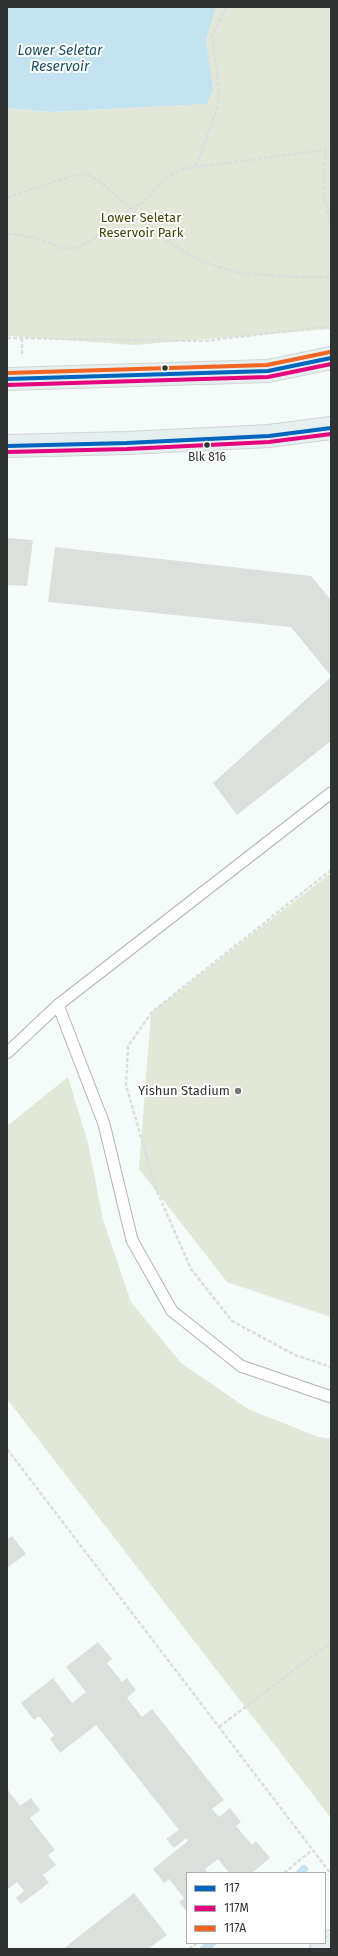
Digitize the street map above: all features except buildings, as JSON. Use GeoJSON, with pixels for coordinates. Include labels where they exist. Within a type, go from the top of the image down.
{"type":"FeatureCollection","features":[{"type":"Feature","properties":{"kind":"main road"},"geometry":{"type":"LineString","coordinates":[[7,379],[268,372],[331,358]]}},
{"type":"Feature","properties":{"kind":"main road"},"geometry":{"type":"LineString","coordinates":[[7,446],[127,443],[269,436],[331,428]]}},
{"type":"Feature","properties":{"kind":"main road"},"geometry":{"type":"LineString","coordinates":[[321,1949],[331,1942]]}},
{"type":"Feature","properties":{"kind":"lane"},"geometry":{"type":"LineString","coordinates":[[7,1053],[58,1005],[331,793]]}},
{"type":"Feature","properties":{"kind":"lane"},"geometry":{"type":"LineString","coordinates":[[58,1005],[104,1124],[132,1240],[172,1311],[241,1366],[331,1397]]}},
{"type":"Feature","properties":{"kind":"path"},"geometry":{"type":"LineString","coordinates":[[196,166],[217,110],[219,90],[212,36],[226,7]]}},
{"type":"Feature","properties":{"kind":"path"},"geometry":{"type":"LineString","coordinates":[[7,234],[16,234],[46,241],[63,248],[80,247],[95,238],[110,223],[151,195],[158,184],[169,175],[182,168],[331,149]]}},
{"type":"Feature","properties":{"kind":"path"},"geometry":{"type":"LineString","coordinates":[[325,150],[324,194],[331,226]]}},
{"type":"Feature","properties":{"kind":"path"},"geometry":{"type":"LineString","coordinates":[[7,198],[74,175],[86,174],[98,180],[171,244],[203,262],[239,273],[296,277],[331,277]]}},
{"type":"Feature","properties":{"kind":"path"},"geometry":{"type":"LineString","coordinates":[[7,338],[204,341],[331,326]]}},
{"type":"Feature","properties":{"kind":"path"},"geometry":{"type":"LineString","coordinates":[[331,870],[152,1012],[128,1046],[126,1085],[156,1189],[191,1269],[232,1321],[295,1355],[331,1367]]}},
{"type":"Feature","properties":{"kind":"path"},"geometry":{"type":"LineString","coordinates":[[7,1449],[331,1874]]}},
{"type":"Feature","properties":{"kind":"path"},"geometry":{"type":"LineString","coordinates":[[219,1727],[331,1642]]}},
{"type":"Feature","properties":{"kind":"path"},"geometry":{"type":"LineString","coordinates":[[285,1872],[312,1850]]}},
{"type":"Feature","properties":{"kind":"green space","name":"Lower Seletar Reservoir Park"},"geometry":{"type":"Polygon","coordinates":[[[216,7],[331,7],[331,329],[134,345],[7,336],[7,108],[49,112],[206,104],[212,89],[206,40],[216,7]]]}},
{"type":"Feature","properties":{"kind":"green space","name":"Yishun Stadium"},"geometry":{"type":"Polygon","coordinates":[[[331,873],[331,1317],[227,1282],[139,1169],[151,1013],[331,873]]]}},
{"type":"Feature","properties":{"kind":"green space"},"geometry":{"type":"Polygon","coordinates":[[[68,1077],[88,1143],[103,1220],[131,1302],[181,1363],[248,1409],[316,1436],[331,1439],[331,1818],[7,1399],[7,1126],[68,1077]]]}},
{"type":"Feature","properties":{"kind":"water","name":"Lower Seletar Reservoir"},"geometry":{"type":"Polygon","coordinates":[[[7,7],[216,7],[206,40],[213,89],[207,104],[49,112],[7,108],[7,7]]]}},
{"type":"Feature","properties":{"kind":"waterway"},"geometry":{"type":"LineString","coordinates":[[301,1872],[304,1869]]}},
{"type":"Feature","properties":{"kind":"waterway"},"geometry":{"type":"LineString","coordinates":[[204,1949],[211,1944]]}},
{"type":"Feature","properties":{"kind":"transit line","name":"117A"},"geometry":{"type":"LineString","coordinates":[[7,373],[267,365],[330,352]]}},
{"type":"Feature","properties":{"kind":"transit line","name":"117"},"geometry":{"type":"LineString","coordinates":[[7,379],[268,371],[331,358]]}},
{"type":"Feature","properties":{"kind":"transit line","name":"117M"},"geometry":{"type":"LineString","coordinates":[[7,385],[268,377],[331,364]]}},
{"type":"Feature","properties":{"kind":"transit line","name":"117"},"geometry":{"type":"LineString","coordinates":[[7,446],[127,443],[269,436],[331,428]]}},
{"type":"Feature","properties":{"kind":"transit line","name":"117M"},"geometry":{"type":"LineString","coordinates":[[7,452],[127,449],[269,442],[331,434]]}},
{"type":"Feature","properties":{"kind":"place","name":"Blk 816"},"geometry":{"type":"Point","coordinates":[207,445]}},
{"type":"Feature","properties":{"kind":"place","name":"Yishun Stadium"},"geometry":{"type":"Point","coordinates":[238,1091]}}]}
